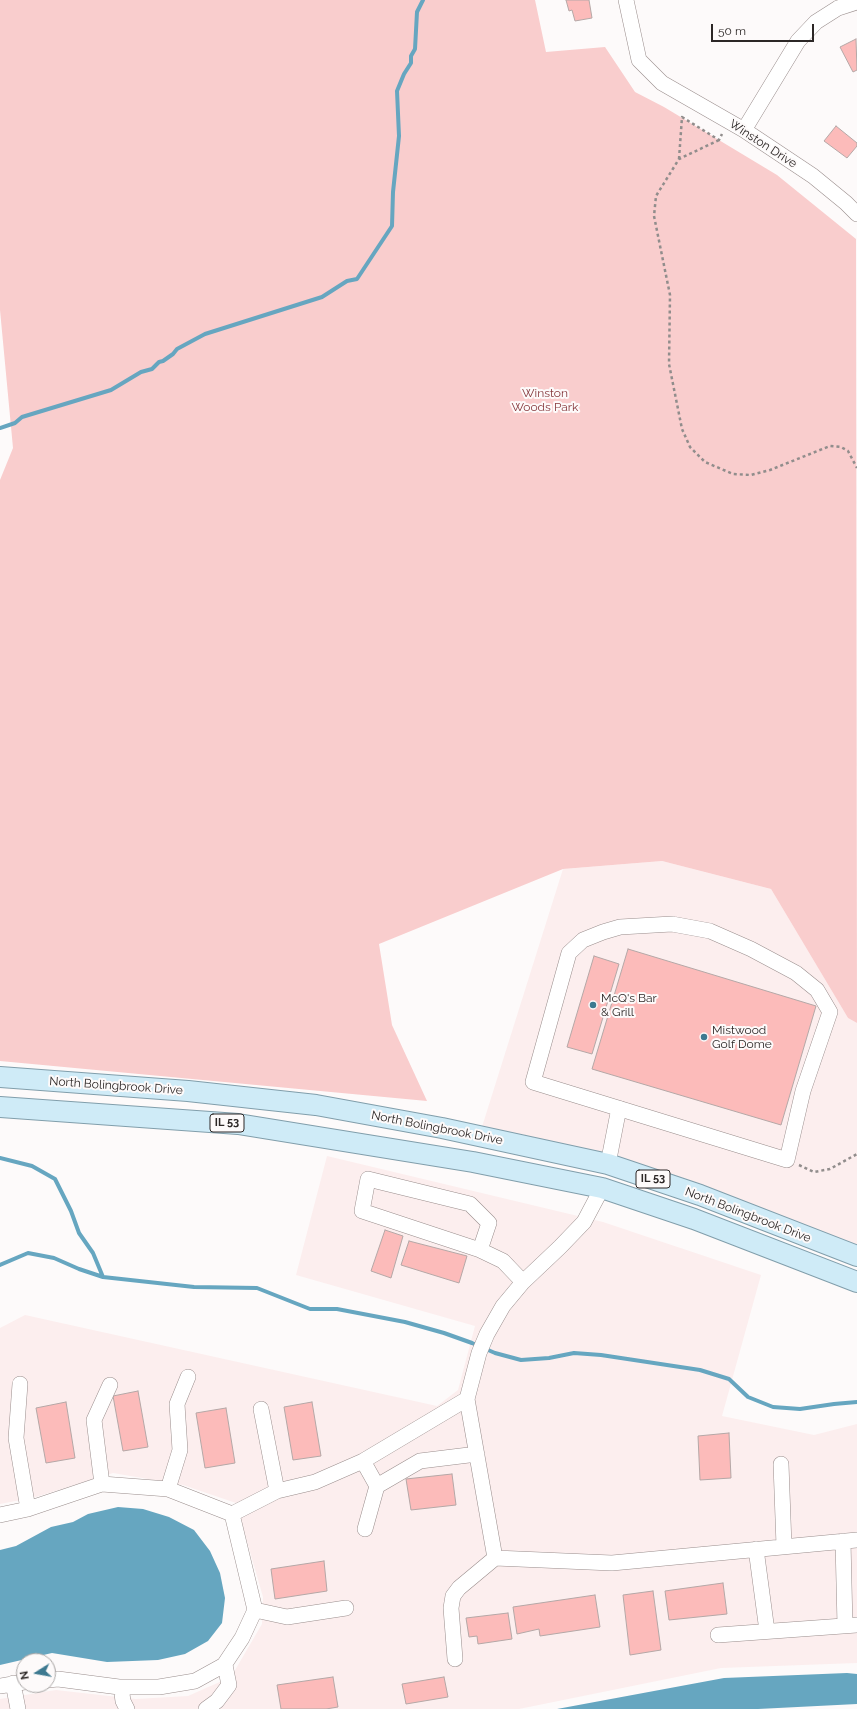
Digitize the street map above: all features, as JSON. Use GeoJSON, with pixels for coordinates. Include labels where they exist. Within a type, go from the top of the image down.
{"type":"FeatureCollection","features":[{"type":"Feature","properties":{"kind":"main road","name":"North Bolingbrook Drive"},"geometry":{"type":"LineString","coordinates":[[0,1078],[188,1091],[316,1105],[442,1128],[608,1164],[700,1195],[857,1256]]}},
{"type":"Feature","properties":{"kind":"main road","name":"North Bolingbrook Drive"},"geometry":{"type":"LineString","coordinates":[[0,1107],[238,1124],[423,1153],[602,1188],[694,1219],[857,1282]]}},
{"type":"Feature","properties":{"kind":"street","name":"Winston Drive"},"geometry":{"type":"LineString","coordinates":[[626,0],[639,60],[662,83],[744,130],[813,176],[857,214]]}},
{"type":"Feature","properties":{"kind":"street"},"geometry":{"type":"LineString","coordinates":[[744,130],[798,41],[816,22],[838,8],[857,2]]}},
{"type":"Feature","properties":{"kind":"street"},"geometry":{"type":"LineString","coordinates":[[672,924],[710,931],[751,949],[796,973],[817,990],[830,1012],[803,1091],[787,1160],[532,1082],[569,953],[583,940],[620,927],[672,924]]}},
{"type":"Feature","properties":{"kind":"street"},"geometry":{"type":"LineString","coordinates":[[608,1164],[619,1108]]}},
{"type":"Feature","properties":{"kind":"street"},"geometry":{"type":"LineString","coordinates":[[480,1250],[489,1223],[470,1204],[368,1179],[362,1211],[480,1250],[503,1261],[523,1282]]}},
{"type":"Feature","properties":{"kind":"street"},"geometry":{"type":"LineString","coordinates":[[495,1558],[467,1399],[479,1353],[487,1334],[503,1306],[523,1282],[584,1222],[602,1188]]}},
{"type":"Feature","properties":{"kind":"street"},"geometry":{"type":"LineString","coordinates":[[168,1489],[180,1450],[177,1404],[188,1377]]}},
{"type":"Feature","properties":{"kind":"street"},"geometry":{"type":"LineString","coordinates":[[20,1384],[16,1438],[28,1509]]}},
{"type":"Feature","properties":{"kind":"street"},"geometry":{"type":"LineString","coordinates":[[102,1484],[94,1420],[110,1385]]}},
{"type":"Feature","properties":{"kind":"street"},"geometry":{"type":"LineString","coordinates":[[0,1515],[28,1509],[102,1484],[168,1489],[232,1514],[277,1491],[315,1482],[363,1461],[467,1399]]}},
{"type":"Feature","properties":{"kind":"street"},"geometry":{"type":"LineString","coordinates":[[261,1409],[277,1491]]}},
{"type":"Feature","properties":{"kind":"street"},"geometry":{"type":"LineString","coordinates":[[365,1529],[377,1486],[420,1461],[477,1454]]}},
{"type":"Feature","properties":{"kind":"street"},"geometry":{"type":"LineString","coordinates":[[363,1461],[377,1486]]}},
{"type":"Feature","properties":{"kind":"street"},"geometry":{"type":"LineString","coordinates":[[781,1464],[784,1546]]}},
{"type":"Feature","properties":{"kind":"street"},"geometry":{"type":"LineString","coordinates":[[56,1679],[121,1687],[160,1687],[194,1681],[225,1665],[242,1638],[255,1610],[232,1514]]}},
{"type":"Feature","properties":{"kind":"street"},"geometry":{"type":"LineString","coordinates":[[455,1658],[451,1608],[453,1596],[467,1580],[495,1558],[612,1563],[850,1540],[851,1625],[718,1635]]}},
{"type":"Feature","properties":{"kind":"street"},"geometry":{"type":"LineString","coordinates":[[756,1549],[767,1631]]}},
{"type":"Feature","properties":{"kind":"street"},"geometry":{"type":"LineString","coordinates":[[255,1610],[286,1617],[346,1608]]}},
{"type":"Feature","properties":{"kind":"street"},"geometry":{"type":"LineString","coordinates":[[206,1709],[217,1701],[229,1685],[225,1665]]}},
{"type":"Feature","properties":{"kind":"street"},"geometry":{"type":"LineString","coordinates":[[12,1684],[18,1709]]}},
{"type":"Feature","properties":{"kind":"street"},"geometry":{"type":"LineString","coordinates":[[121,1687],[124,1701],[128,1709]]}},
{"type":"Feature","properties":{"kind":"path"},"geometry":{"type":"LineString","coordinates":[[719,140],[682,117],[679,159],[656,196],[654,216],[670,295],[669,364],[682,429],[690,447],[705,462],[733,474],[751,476],[830,446],[841,447],[848,451],[857,468]]}},
{"type":"Feature","properties":{"kind":"path"},"geometry":{"type":"LineString","coordinates":[[679,159],[719,140],[728,121]]}},
{"type":"Feature","properties":{"kind":"path"},"geometry":{"type":"LineString","coordinates":[[787,1160],[814,1172],[830,1169],[857,1154]]}},
{"type":"Feature","properties":{"kind":"shaded area"},"geometry":{"type":"Polygon","coordinates":[[[662,861],[771,889],[848,1018],[857,1023],[857,1247],[481,1130],[563,869],[662,861]]]}},
{"type":"Feature","properties":{"kind":"shaded area"},"geometry":{"type":"Polygon","coordinates":[[[327,1156],[603,1222],[761,1275],[722,1416],[814,1435],[857,1424],[857,1663],[721,1668],[519,1709],[0,1709],[0,1699],[37,1693],[56,1693],[56,1690],[136,1699],[188,1696],[231,1677],[262,1624],[263,1597],[236,1503],[183,1485],[113,1473],[36,1497],[0,1504],[0,1328],[25,1315],[437,1406],[458,1390],[475,1326],[296,1275],[327,1156]]]}},
{"type":"Feature","properties":{"kind":"green space","name":"Winston Woods Park"},"geometry":{"type":"Polygon","coordinates":[[[0,0],[535,0],[546,52],[605,47],[635,92],[664,107],[777,175],[856,239],[857,1023],[848,1018],[771,889],[662,861],[563,869],[379,944],[392,1025],[427,1101],[0,1061],[0,480],[13,448],[0,310],[0,0]]]}},
{"type":"Feature","properties":{"kind":"water"},"geometry":{"type":"Polygon","coordinates":[[[118,1507],[143,1509],[169,1517],[194,1530],[210,1551],[220,1573],[225,1598],[222,1623],[208,1641],[185,1654],[158,1660],[107,1662],[56,1653],[16,1653],[16,1661],[0,1665],[0,1550],[16,1546],[51,1527],[73,1522],[88,1514],[118,1507]]]}},
{"type":"Feature","properties":{"kind":"water"},"geometry":{"type":"Polygon","coordinates":[[[847,1673],[857,1674],[857,1704],[758,1709],[557,1709],[724,1678],[847,1673]]]}},
{"type":"Feature","properties":{"kind":"building"},"geometry":{"type":"Polygon","coordinates":[[[566,0],[589,0],[592,18],[575,21],[572,10],[569,11],[566,0]]]}},
{"type":"Feature","properties":{"kind":"building"},"geometry":{"type":"Polygon","coordinates":[[[856,39],[857,70],[853,72],[840,47],[856,39]]]}},
{"type":"Feature","properties":{"kind":"building"},"geometry":{"type":"Polygon","coordinates":[[[836,126],[857,143],[857,146],[847,158],[824,141],[836,126]]]}},
{"type":"Feature","properties":{"kind":"building","name":"Mistwood Golf Dome"},"geometry":{"type":"Polygon","coordinates":[[[628,949],[816,1006],[781,1125],[592,1069],[628,949]]]}},
{"type":"Feature","properties":{"kind":"building","name":"McQ's Bar & Grill"},"geometry":{"type":"Polygon","coordinates":[[[594,956],[619,964],[592,1054],[567,1047],[594,956]]]}},
{"type":"Feature","properties":{"kind":"building"},"geometry":{"type":"Polygon","coordinates":[[[385,1230],[403,1236],[391,1278],[371,1271],[385,1230]]]}},
{"type":"Feature","properties":{"kind":"building"},"geometry":{"type":"Polygon","coordinates":[[[409,1241],[467,1256],[459,1283],[401,1265],[409,1241]]]}},
{"type":"Feature","properties":{"kind":"building"},"geometry":{"type":"Polygon","coordinates":[[[138,1391],[148,1447],[123,1451],[113,1396],[138,1391]]]}},
{"type":"Feature","properties":{"kind":"building"},"geometry":{"type":"Polygon","coordinates":[[[66,1402],[75,1458],[46,1463],[36,1408],[66,1402]]]}},
{"type":"Feature","properties":{"kind":"building"},"geometry":{"type":"Polygon","coordinates":[[[312,1402],[321,1456],[293,1460],[284,1407],[312,1402]]]}},
{"type":"Feature","properties":{"kind":"building"},"geometry":{"type":"Polygon","coordinates":[[[226,1408],[235,1463],[205,1468],[196,1413],[226,1408]]]}},
{"type":"Feature","properties":{"kind":"building"},"geometry":{"type":"Polygon","coordinates":[[[729,1433],[731,1478],[700,1480],[698,1436],[729,1433]]]}},
{"type":"Feature","properties":{"kind":"building"},"geometry":{"type":"Polygon","coordinates":[[[452,1474],[456,1505],[411,1510],[406,1479],[452,1474]]]}},
{"type":"Feature","properties":{"kind":"building"},"geometry":{"type":"Polygon","coordinates":[[[324,1561],[327,1591],[275,1599],[271,1569],[324,1561]]]}},
{"type":"Feature","properties":{"kind":"building"},"geometry":{"type":"Polygon","coordinates":[[[723,1583],[727,1614],[669,1620],[665,1591],[723,1583]]]}},
{"type":"Feature","properties":{"kind":"building"},"geometry":{"type":"Polygon","coordinates":[[[653,1591],[661,1650],[630,1655],[623,1595],[653,1591]]]}},
{"type":"Feature","properties":{"kind":"building"},"geometry":{"type":"Polygon","coordinates":[[[595,1595],[600,1627],[540,1636],[539,1629],[517,1634],[513,1607],[595,1595]]]}},
{"type":"Feature","properties":{"kind":"building"},"geometry":{"type":"Polygon","coordinates":[[[508,1613],[512,1639],[478,1644],[477,1636],[469,1637],[466,1618],[508,1613]]]}},
{"type":"Feature","properties":{"kind":"building"},"geometry":{"type":"Polygon","coordinates":[[[333,1677],[338,1707],[326,1709],[281,1709],[277,1685],[333,1677]]]}},
{"type":"Feature","properties":{"kind":"building"},"geometry":{"type":"Polygon","coordinates":[[[444,1677],[448,1697],[406,1704],[402,1684],[444,1677]]]}},
{"type":"Feature","properties":{"kind":"waterway"},"geometry":{"type":"LineString","coordinates":[[0,428],[15,423],[22,417],[111,390],[141,372],[152,369],[159,362],[173,354],[177,349],[205,334],[322,297],[347,281],[357,279],[392,226],[393,192],[399,136],[397,91],[404,74],[411,63],[411,56],[415,49],[417,12],[423,0]]}},
{"type":"Feature","properties":{"kind":"waterway"},"geometry":{"type":"LineString","coordinates":[[0,1158],[32,1166],[55,1179],[71,1211],[79,1233],[93,1253],[103,1277]]}},
{"type":"Feature","properties":{"kind":"waterway"},"geometry":{"type":"LineString","coordinates":[[0,1265],[28,1253],[54,1258],[79,1269],[103,1277],[194,1287],[257,1288],[310,1309],[337,1309],[405,1322],[444,1333],[495,1353],[521,1360],[549,1358],[574,1353],[601,1355],[700,1370],[729,1379],[748,1397],[773,1407],[800,1409],[857,1402]]}},
{"type":"Feature","properties":{"kind":"place","name":"McQ's Bar & Grill"},"geometry":{"type":"Point","coordinates":[593,1005]}},
{"type":"Feature","properties":{"kind":"place","name":"Mistwood Golf Dome"},"geometry":{"type":"Point","coordinates":[704,1037]}}]}
